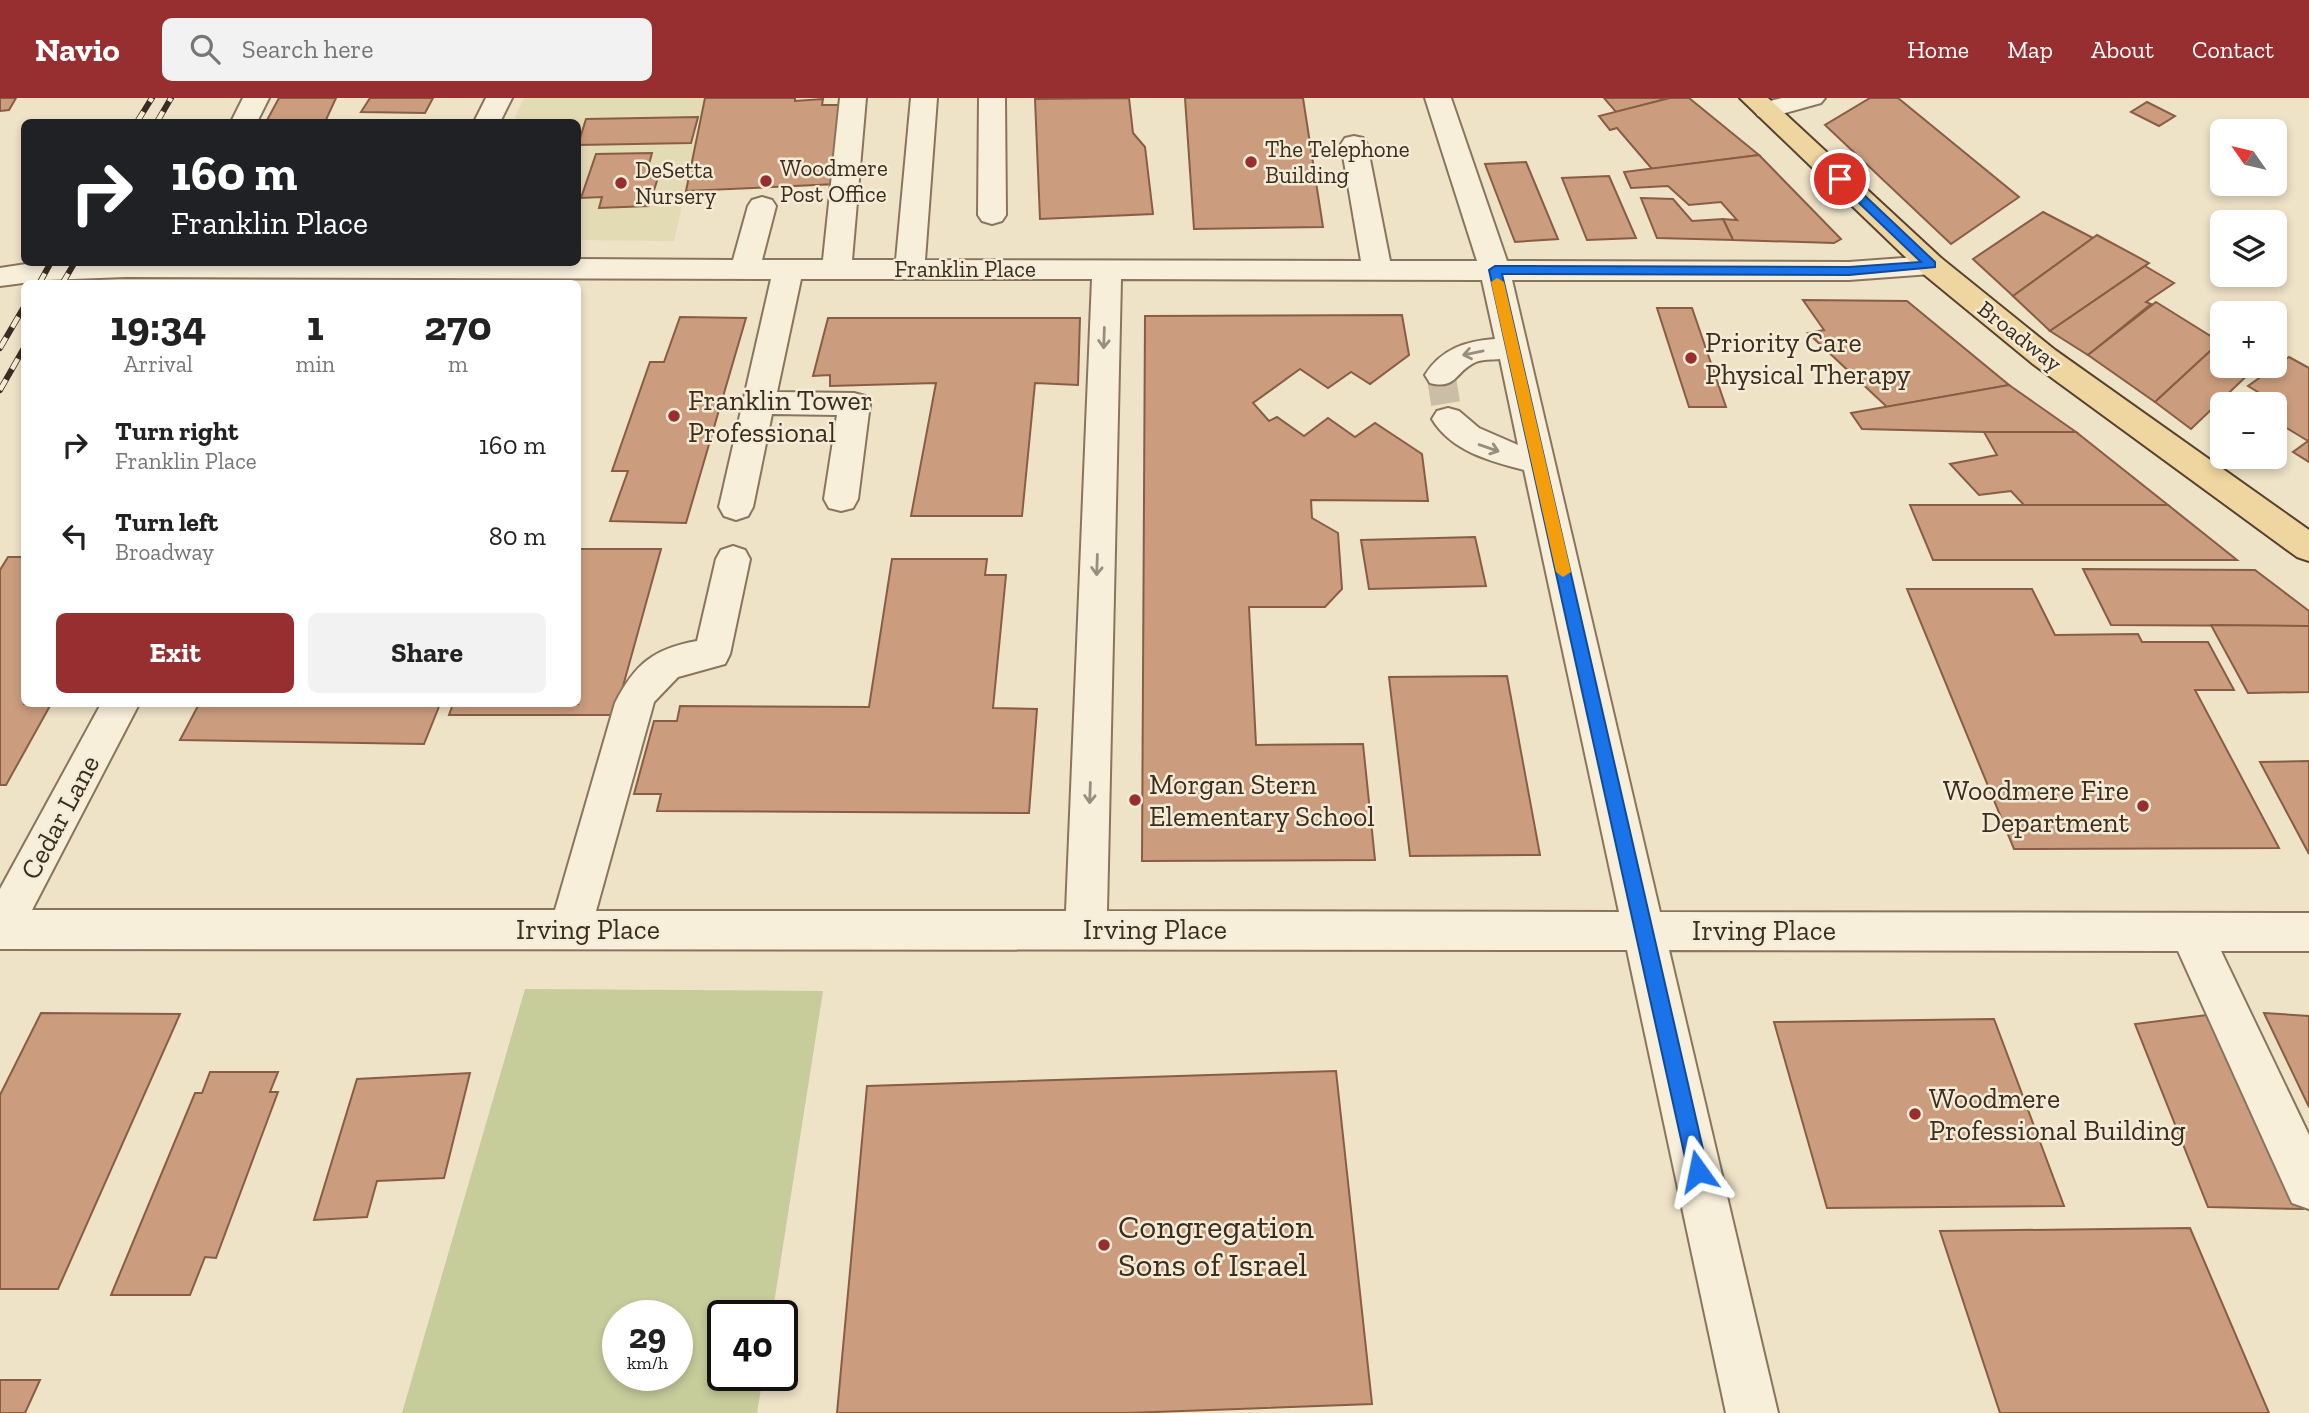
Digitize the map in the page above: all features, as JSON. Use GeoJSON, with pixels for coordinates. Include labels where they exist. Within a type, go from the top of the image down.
{"type":"FeatureCollection","features":[{"type":"Feature","properties":{"kind":"main road","name":"Broadway"},"geometry":{"type":"LineString","coordinates":[[1760,104],[1931,265],[2044,357],[2309,548]]}},
{"type":"Feature","properties":{"kind":"street"},"geometry":{"type":"LineString","coordinates":[[246,119],[256,98]]}},
{"type":"Feature","properties":{"kind":"street"},"geometry":{"type":"LineString","coordinates":[[488,119],[499,98]]}},
{"type":"Feature","properties":{"kind":"street"},"geometry":{"type":"LineString","coordinates":[[837,269],[853,98]]}},
{"type":"Feature","properties":{"kind":"street"},"geometry":{"type":"LineString","coordinates":[[910,269],[924,98]]}},
{"type":"Feature","properties":{"kind":"street"},"geometry":{"type":"LineString","coordinates":[[992,98],[992,215]]}},
{"type":"Feature","properties":{"kind":"street"},"geometry":{"type":"LineString","coordinates":[[1438,98],[1495,270],[1752,1413]]}},
{"type":"Feature","properties":{"kind":"street"},"geometry":{"type":"LineString","coordinates":[[1760,104],[1812,98]]}},
{"type":"Feature","properties":{"kind":"street"},"geometry":{"type":"LineString","coordinates":[[1354,145],[1377,270]]}},
{"type":"Feature","properties":{"kind":"street"},"geometry":{"type":"LineString","coordinates":[[745,269],[762,206]]}},
{"type":"Feature","properties":{"kind":"street","name":"Franklin Place"},"geometry":{"type":"LineString","coordinates":[[502,266],[1849,271],[1931,265]]}},
{"type":"Feature","properties":{"kind":"street","name":"Franklin Place"},"geometry":{"type":"LineString","coordinates":[[3,282],[46,271],[151,266]]}},
{"type":"Feature","properties":{"kind":"street","name":"Franklin Place"},"geometry":{"type":"LineString","coordinates":[[188,266],[348,276],[414,266]]}},
{"type":"Feature","properties":{"kind":"street"},"geometry":{"type":"LineString","coordinates":[[736,507],[788,269]]}},
{"type":"Feature","properties":{"kind":"street"},"geometry":{"type":"LineString","coordinates":[[1086,929],[1107,270]]}},
{"type":"Feature","properties":{"kind":"street"},"geometry":{"type":"LineString","coordinates":[[1441,375],[1454,359],[1468,353],[1512,348]]}},
{"type":"Feature","properties":{"kind":"street"},"geometry":{"type":"LineString","coordinates":[[758,403],[853,404],[841,499]]}},
{"type":"Feature","properties":{"kind":"street"},"geometry":{"type":"LineString","coordinates":[[1448,419],[1461,435],[1482,446],[1539,463]]}},
{"type":"Feature","properties":{"kind":"street"},"geometry":{"type":"LineString","coordinates":[[570,929],[634,703],[642,685],[666,664],[712,654],[733,559]]}},
{"type":"Feature","properties":{"kind":"street","name":"Cedar Lane"},"geometry":{"type":"LineString","coordinates":[[0,929],[118,707]]}},
{"type":"Feature","properties":{"kind":"street","name":"Irving Place"},"geometry":{"type":"LineString","coordinates":[[0,929],[2309,932]]}},
{"type":"Feature","properties":{"kind":"street"},"geometry":{"type":"LineString","coordinates":[[2190,932],[2309,1186]]}},
{"type":"Feature","properties":{"kind":"shaded area"},"geometry":{"type":"Polygon","coordinates":[[[524,98],[707,98],[674,241],[581,240],[581,119],[514,119],[524,98]]]}},
{"type":"Feature","properties":{"kind":"green space"},"geometry":{"type":"Polygon","coordinates":[[[525,989],[823,991],[775,1300],[707,1300],[707,1391],[761,1391],[757,1413],[402,1413],[525,989]]]}},
{"type":"Feature","properties":{"kind":"building"},"geometry":{"type":"Polygon","coordinates":[[[0,98],[16,98],[9,110],[0,111],[0,98]]]}},
{"type":"Feature","properties":{"kind":"building"},"geometry":{"type":"Polygon","coordinates":[[[279,98],[336,98],[326,119],[268,119],[279,98]]]}},
{"type":"Feature","properties":{"kind":"building"},"geometry":{"type":"Polygon","coordinates":[[[370,98],[433,98],[425,113],[361,112],[370,98]]]}},
{"type":"Feature","properties":{"kind":"building"},"geometry":{"type":"Polygon","coordinates":[[[705,98],[795,98],[795,101],[823,99],[822,105],[845,105],[837,184],[686,191],[705,98]]]}},
{"type":"Feature","properties":{"kind":"building"},"geometry":{"type":"Polygon","coordinates":[[[1129,98],[1133,133],[1145,147],[1153,214],[1040,219],[1035,99],[1129,98]]]}},
{"type":"Feature","properties":{"kind":"building","name":"The Telephone Building"},"geometry":{"type":"Polygon","coordinates":[[[1185,98],[1303,98],[1323,227],[1194,229],[1185,98]]]}},
{"type":"Feature","properties":{"kind":"building"},"geometry":{"type":"Polygon","coordinates":[[[1604,98],[1670,98],[1616,112],[1604,98]]]}},
{"type":"Feature","properties":{"kind":"building"},"geometry":{"type":"Polygon","coordinates":[[[1670,98],[1689,98],[1759,155],[1652,169],[1617,128],[1610,130],[1599,116],[1670,98]]]}},
{"type":"Feature","properties":{"kind":"building"},"geometry":{"type":"Polygon","coordinates":[[[1870,98],[1898,98],[2019,197],[1951,244],[1825,125],[1870,98]]]}},
{"type":"Feature","properties":{"kind":"building"},"geometry":{"type":"Polygon","coordinates":[[[2147,102],[2175,116],[2159,126],[2131,112],[2147,102]]]}},
{"type":"Feature","properties":{"kind":"building"},"geometry":{"type":"Polygon","coordinates":[[[698,117],[691,143],[581,145],[586,119],[698,117]]]}},
{"type":"Feature","properties":{"kind":"building","name":"DeSetta Nursery"},"geometry":{"type":"Polygon","coordinates":[[[652,153],[648,168],[661,168],[649,206],[599,208],[602,197],[581,198],[596,154],[652,153]]]}},
{"type":"Feature","properties":{"kind":"building"},"geometry":{"type":"Polygon","coordinates":[[[1759,155],[1841,239],[1834,243],[1733,240],[1723,219],[1737,220],[1721,202],[1689,205],[1668,186],[1631,188],[1624,172],[1759,155]]]}},
{"type":"Feature","properties":{"kind":"building"},"geometry":{"type":"Polygon","coordinates":[[[1526,162],[1558,239],[1515,242],[1485,164],[1526,162]]]}},
{"type":"Feature","properties":{"kind":"building"},"geometry":{"type":"Polygon","coordinates":[[[1609,176],[1636,238],[1587,240],[1562,178],[1609,176]]]}},
{"type":"Feature","properties":{"kind":"building"},"geometry":{"type":"Polygon","coordinates":[[[1641,198],[1673,199],[1692,221],[1723,219],[1733,240],[1657,238],[1641,198]]]}},
{"type":"Feature","properties":{"kind":"building"},"geometry":{"type":"Polygon","coordinates":[[[2043,212],[2093,238],[2013,296],[1973,259],[2043,212]]]}},
{"type":"Feature","properties":{"kind":"building"},"geometry":{"type":"Polygon","coordinates":[[[2097,235],[2149,263],[2050,331],[2013,296],[2097,235]]]}},
{"type":"Feature","properties":{"kind":"building"},"geometry":{"type":"Polygon","coordinates":[[[2145,266],[2174,283],[2146,302],[2151,304],[2088,355],[2050,331],[2145,266]]]}},
{"type":"Feature","properties":{"kind":"building"},"geometry":{"type":"Polygon","coordinates":[[[1803,300],[1907,301],[2009,385],[1887,407],[1808,333],[1824,330],[1803,300]]]}},
{"type":"Feature","properties":{"kind":"building"},"geometry":{"type":"Polygon","coordinates":[[[2156,302],[2210,336],[2210,351],[2155,402],[2088,355],[2156,302]]]}},
{"type":"Feature","properties":{"kind":"building","name":"Priority Care Physical Therapy"},"geometry":{"type":"Polygon","coordinates":[[[1657,308],[1692,308],[1726,407],[1689,407],[1657,308]]]}},
{"type":"Feature","properties":{"kind":"building"},"geometry":{"type":"Polygon","coordinates":[[[1402,315],[1409,355],[1370,384],[1351,372],[1328,388],[1300,369],[1253,403],[1269,421],[1277,417],[1304,436],[1328,418],[1355,437],[1375,423],[1422,454],[1428,501],[1311,500],[1312,518],[1338,533],[1342,589],[1325,607],[1249,607],[1256,745],[1363,744],[1375,860],[1142,861],[1145,316],[1402,315]]]}},
{"type":"Feature","properties":{"kind":"building","name":"Franklin Tower Professional"},"geometry":{"type":"Polygon","coordinates":[[[680,317],[746,318],[686,523],[610,521],[628,471],[612,471],[650,362],[664,362],[680,317]]]}},
{"type":"Feature","properties":{"kind":"building"},"geometry":{"type":"Polygon","coordinates":[[[828,318],[1080,318],[1078,385],[1035,383],[1022,516],[911,516],[936,383],[830,386],[830,375],[813,376],[828,318]]]}},
{"type":"Feature","properties":{"kind":"building"},"geometry":{"type":"Polygon","coordinates":[[[2210,351],[2210,378],[2244,378],[2230,392],[2210,392],[2210,411],[2191,429],[2155,402],[2210,351]]]}},
{"type":"Feature","properties":{"kind":"building"},"geometry":{"type":"Polygon","coordinates":[[[2287,358],[2309,368],[2309,462],[2293,452],[2308,441],[2287,428],[2287,392],[2258,392],[2248,386],[2259,378],[2287,378],[2287,358]]]}},
{"type":"Feature","properties":{"kind":"building"},"geometry":{"type":"Polygon","coordinates":[[[2009,385],[2076,432],[1862,429],[1851,413],[2009,385]]]}},
{"type":"Feature","properties":{"kind":"building"},"geometry":{"type":"Polygon","coordinates":[[[1984,432],[2076,432],[2168,505],[2024,505],[2011,491],[1979,495],[1950,464],[1997,455],[1984,432]]]}},
{"type":"Feature","properties":{"kind":"building"},"geometry":{"type":"Polygon","coordinates":[[[1910,505],[2168,505],[2237,560],[1933,560],[1910,505]]]}},
{"type":"Feature","properties":{"kind":"building"},"geometry":{"type":"Polygon","coordinates":[[[1475,537],[1486,586],[1369,589],[1361,540],[1475,537]]]}},
{"type":"Feature","properties":{"kind":"building"},"geometry":{"type":"Polygon","coordinates":[[[581,549],[661,549],[615,715],[449,715],[452,707],[581,707],[581,549]]]}},
{"type":"Feature","properties":{"kind":"building"},"geometry":{"type":"Polygon","coordinates":[[[8,557],[21,557],[21,707],[49,707],[6,785],[0,785],[0,570],[8,557]]]}},
{"type":"Feature","properties":{"kind":"building"},"geometry":{"type":"Polygon","coordinates":[[[892,559],[987,559],[985,575],[1006,575],[993,708],[1037,709],[1029,813],[657,811],[661,794],[634,794],[654,721],[677,721],[680,706],[869,707],[892,559]]]}},
{"type":"Feature","properties":{"kind":"building"},"geometry":{"type":"Polygon","coordinates":[[[2083,569],[2255,570],[2309,611],[2309,626],[2111,625],[2083,569]]]}},
{"type":"Feature","properties":{"kind":"building"},"geometry":{"type":"Polygon","coordinates":[[[1907,589],[2032,589],[2055,635],[2138,634],[2142,642],[2208,642],[2234,690],[2195,690],[2279,848],[2014,849],[1907,589]]]}},
{"type":"Feature","properties":{"kind":"building"},"geometry":{"type":"Polygon","coordinates":[[[2211,625],[2309,626],[2309,692],[2248,693],[2211,625]]]}},
{"type":"Feature","properties":{"kind":"building"},"geometry":{"type":"Polygon","coordinates":[[[1507,676],[1540,855],[1410,856],[1389,677],[1507,676]]]}},
{"type":"Feature","properties":{"kind":"building"},"geometry":{"type":"Polygon","coordinates":[[[197,707],[439,707],[424,744],[180,740],[197,707]]]}},
{"type":"Feature","properties":{"kind":"building"},"geometry":{"type":"Polygon","coordinates":[[[2309,761],[2309,854],[2260,762],[2309,761]]]}},
{"type":"Feature","properties":{"kind":"building"},"geometry":{"type":"Polygon","coordinates":[[[41,1013],[180,1014],[58,1289],[0,1289],[0,1095],[41,1013]]]}},
{"type":"Feature","properties":{"kind":"building"},"geometry":{"type":"Polygon","coordinates":[[[2264,1013],[2309,1016],[2309,1107],[2264,1013]]]}},
{"type":"Feature","properties":{"kind":"building"},"geometry":{"type":"Polygon","coordinates":[[[2215,1014],[2303,1209],[2208,1207],[2135,1024],[2215,1014]]]}},
{"type":"Feature","properties":{"kind":"building","name":"Woodmere Professional Building"},"geometry":{"type":"Polygon","coordinates":[[[1994,1019],[2064,1206],[1827,1208],[1774,1022],[1994,1019]]]}},
{"type":"Feature","properties":{"kind":"building","name":"Congregation Sons of Israel"},"geometry":{"type":"Polygon","coordinates":[[[1336,1071],[1372,1404],[1128,1413],[837,1413],[867,1086],[1336,1071]]]}},
{"type":"Feature","properties":{"kind":"building"},"geometry":{"type":"Polygon","coordinates":[[[210,1072],[278,1072],[270,1092],[278,1092],[216,1258],[205,1257],[190,1295],[111,1295],[195,1093],[202,1093],[210,1072]]]}},
{"type":"Feature","properties":{"kind":"building"},"geometry":{"type":"Polygon","coordinates":[[[470,1073],[444,1178],[377,1181],[367,1217],[314,1220],[357,1079],[470,1073]]]}},
{"type":"Feature","properties":{"kind":"building"},"geometry":{"type":"Polygon","coordinates":[[[2190,1228],[2269,1413],[2000,1413],[1940,1231],[2190,1228]]]}},
{"type":"Feature","properties":{"kind":"building"},"geometry":{"type":"Polygon","coordinates":[[[0,1380],[40,1380],[25,1413],[0,1413],[0,1380]]]}},
{"type":"Feature","properties":{"kind":"tunnel"},"geometry":{"type":"LineString","coordinates":[[1441,375],[1448,419]]}},
{"type":"Feature","properties":{"kind":"railway"},"geometry":{"type":"LineString","coordinates":[[139,119],[152,98]]}},
{"type":"Feature","properties":{"kind":"railway"},"geometry":{"type":"LineString","coordinates":[[159,119],[171,98]]}},
{"type":"Feature","properties":{"kind":"railway"},"geometry":{"type":"LineString","coordinates":[[41,280],[49,266]]}},
{"type":"Feature","properties":{"kind":"railway"},"geometry":{"type":"LineString","coordinates":[[64,280],[73,266]]}},
{"type":"Feature","properties":{"kind":"railway"},"geometry":{"type":"LineString","coordinates":[[0,348],[21,312]]}},
{"type":"Feature","properties":{"kind":"railway"},"geometry":{"type":"LineString","coordinates":[[0,390],[21,353]]}},
{"type":"Feature","properties":{"kind":"slow traffic"},"geometry":{"type":"LineString","coordinates":[[1497,282],[1563,572]]}},
{"type":"Feature","properties":{"kind":"place","name":"The Telephone Building"},"geometry":{"type":"Point","coordinates":[1251,162]}},
{"type":"Feature","properties":{"kind":"place","name":"Woodmere Post Office"},"geometry":{"type":"Point","coordinates":[766,181]}},
{"type":"Feature","properties":{"kind":"place","name":"DeSetta Nursery"},"geometry":{"type":"Point","coordinates":[621,183]}},
{"type":"Feature","properties":{"kind":"place","name":"Priority Care Physical Therapy"},"geometry":{"type":"Point","coordinates":[1691,358]}},
{"type":"Feature","properties":{"kind":"place","name":"Franklin Tower Professional"},"geometry":{"type":"Point","coordinates":[674,416]}},
{"type":"Feature","properties":{"kind":"place","name":"Morgan Stern Elementary School"},"geometry":{"type":"Point","coordinates":[1135,800]}},
{"type":"Feature","properties":{"kind":"place","name":"Woodmere Fire Department"},"geometry":{"type":"Point","coordinates":[2143,806]}},
{"type":"Feature","properties":{"kind":"place","name":"Woodmere Professional Building"},"geometry":{"type":"Point","coordinates":[1915,1114]}},
{"type":"Feature","properties":{"kind":"place","name":"Congregation Sons of Israel"},"geometry":{"type":"Point","coordinates":[1104,1245]}},
{"type":"Feature","properties":{"kind":"route"},"geometry":{"type":"LineString","coordinates":[[1698,1171],[1495,270],[1849,271],[1931,265],[1840,179]]}}]}
